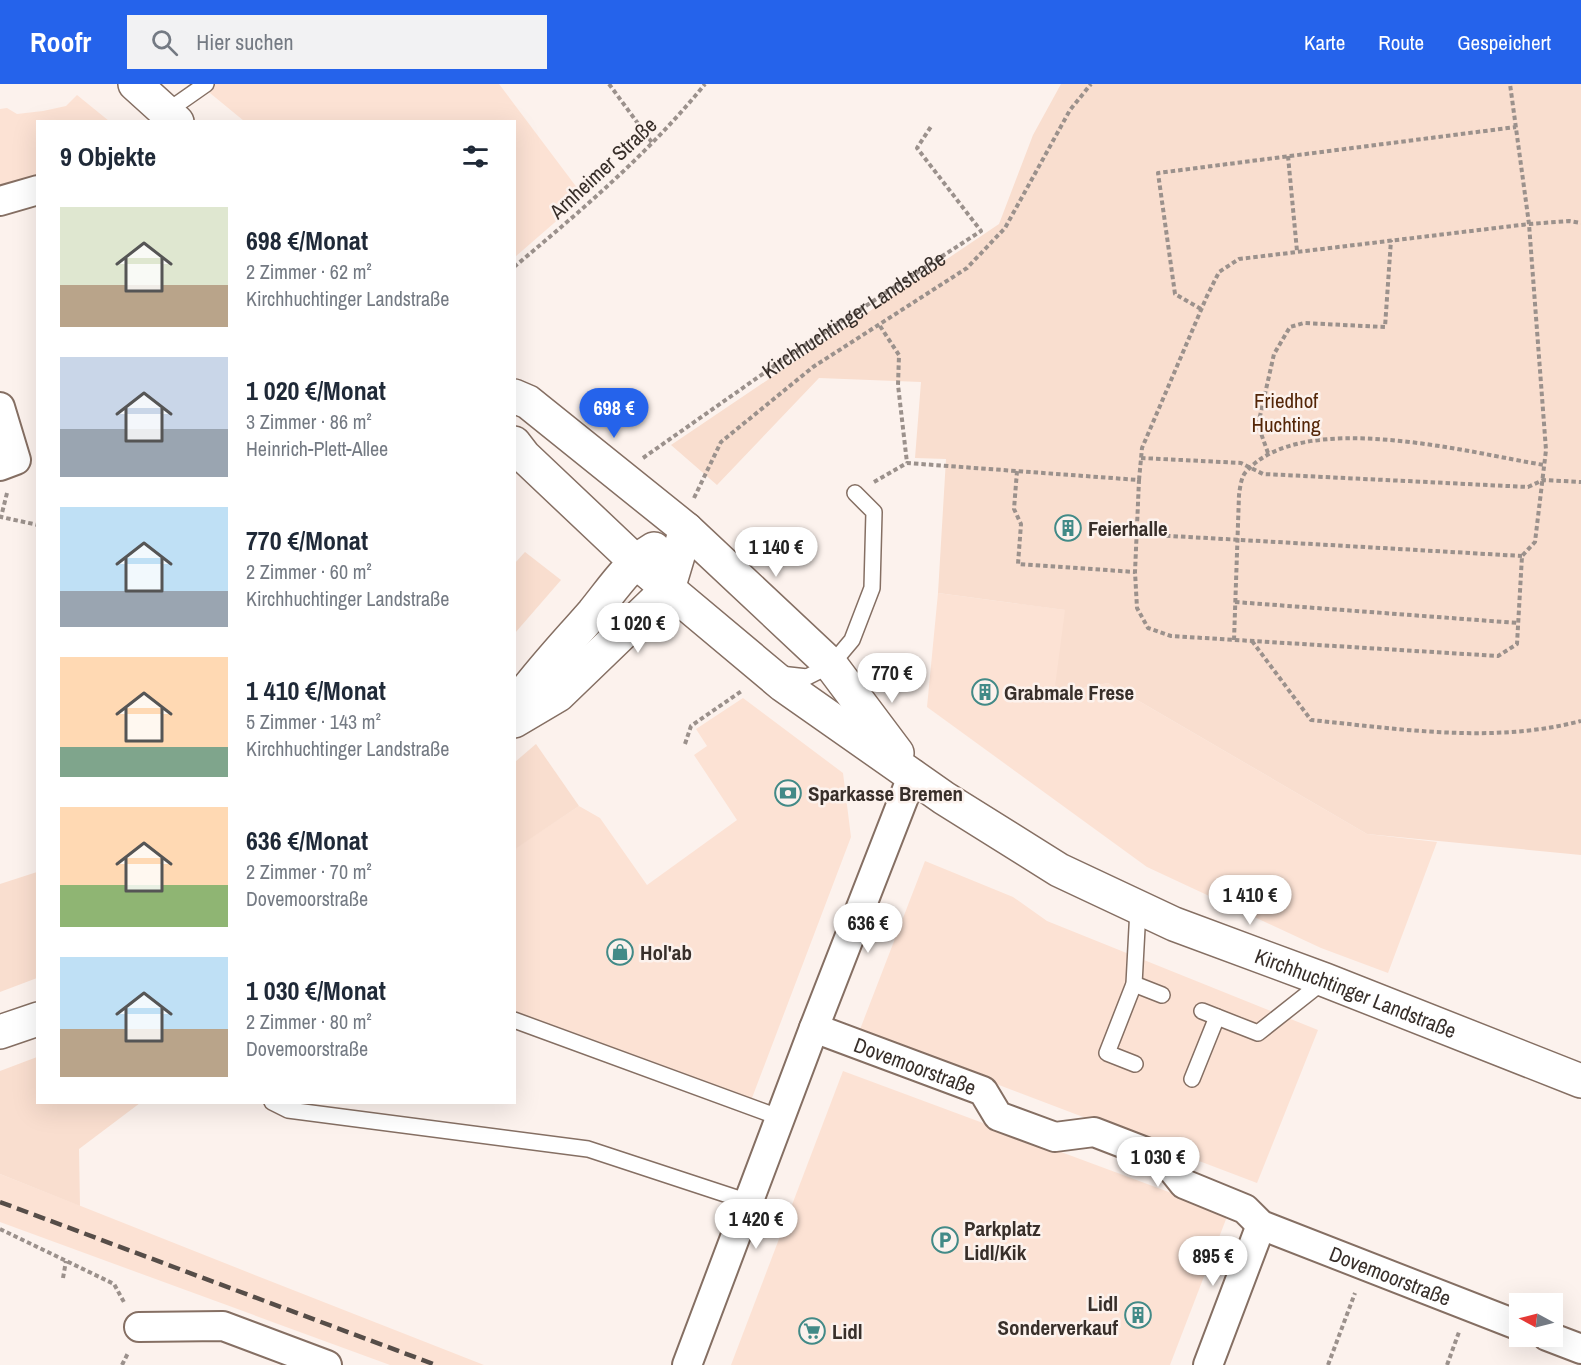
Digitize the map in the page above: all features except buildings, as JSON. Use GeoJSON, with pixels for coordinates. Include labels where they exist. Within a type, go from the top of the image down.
{"type":"FeatureCollection","features":[{"type":"Feature","properties":{"kind":"main road"},"geometry":{"type":"LineString","coordinates":[[135,84],[166,118]]}},
{"type":"Feature","properties":{"kind":"main road","name":"Kirchhuchtinger Landstraße"},"geometry":{"type":"LineString","coordinates":[[516,397],[528,402],[686,530],[831,665],[913,774]]}},
{"type":"Feature","properties":{"kind":"main road","name":"Kirchhuchtinger Landstraße"},"geometry":{"type":"LineString","coordinates":[[516,446],[524,456],[635,561],[768,673],[839,711],[913,774],[988,827],[1059,870],[1138,909],[1221,943],[1325,980],[1581,1081]]}},
{"type":"Feature","properties":{"kind":"main road"},"geometry":{"type":"LineString","coordinates":[[516,704],[540,670],[592,614],[635,561],[686,530]]}},
{"type":"Feature","properties":{"kind":"main road"},"geometry":{"type":"LineString","coordinates":[[516,720],[558,695],[668,589],[686,530]]}},
{"type":"Feature","properties":{"kind":"main road"},"geometry":{"type":"LineString","coordinates":[[0,1032],[36,1020]]}},
{"type":"Feature","properties":{"kind":"street"},"geometry":{"type":"LineString","coordinates":[[0,201],[36,191]]}},
{"type":"Feature","properties":{"kind":"street"},"geometry":{"type":"LineString","coordinates":[[0,406],[8,463]]}},
{"type":"Feature","properties":{"kind":"street"},"geometry":{"type":"LineString","coordinates":[[687,1365],[913,774]]}},
{"type":"Feature","properties":{"kind":"street","name":"Dovemoorstraße"},"geometry":{"type":"LineString","coordinates":[[814,1028],[983,1091],[998,1116],[1055,1137],[1094,1132],[1164,1159],[1184,1184],[1245,1209],[1261,1225],[1509,1322]]}},
{"type":"Feature","properties":{"kind":"street"},"geometry":{"type":"LineString","coordinates":[[1208,1365],[1261,1225]]}},
{"type":"Feature","properties":{"kind":"street"},"geometry":{"type":"LineString","coordinates":[[139,1327],[223,1326],[327,1365]]}},
{"type":"Feature","properties":{"kind":"street"},"geometry":{"type":"LineString","coordinates":[[1563,1342],[1581,1349]]}},
{"type":"Feature","properties":{"kind":"lane"},"geometry":{"type":"LineString","coordinates":[[166,118],[206,84]]}},
{"type":"Feature","properties":{"kind":"lane"},"geometry":{"type":"LineString","coordinates":[[768,673],[807,677],[831,665],[852,640],[872,588],[874,512],[855,493]]}},
{"type":"Feature","properties":{"kind":"lane"},"geometry":{"type":"LineString","coordinates":[[831,665],[839,711]]}},
{"type":"Feature","properties":{"kind":"lane"},"geometry":{"type":"LineString","coordinates":[[1135,1064],[1107,1053],[1134,984],[1138,909]]}},
{"type":"Feature","properties":{"kind":"lane"},"geometry":{"type":"LineString","coordinates":[[1202,1011],[1258,1033],[1325,980]]}},
{"type":"Feature","properties":{"kind":"lane"},"geometry":{"type":"LineString","coordinates":[[1134,984],[1162,995]]}},
{"type":"Feature","properties":{"kind":"lane"},"geometry":{"type":"LineString","coordinates":[[1192,1079],[1217,1017]]}},
{"type":"Feature","properties":{"kind":"lane"},"geometry":{"type":"LineString","coordinates":[[516,1021],[781,1118]]}},
{"type":"Feature","properties":{"kind":"lane"},"geometry":{"type":"LineString","coordinates":[[276,1104],[288,1110],[588,1149],[749,1202]]}},
{"type":"Feature","properties":{"kind":"path"},"geometry":{"type":"LineString","coordinates":[[609,84],[653,144]]}},
{"type":"Feature","properties":{"kind":"path","name":"Arnheimer Straße"},"geometry":{"type":"LineString","coordinates":[[516,265],[610,186],[653,144],[705,84]]}},
{"type":"Feature","properties":{"kind":"path"},"geometry":{"type":"LineString","coordinates":[[686,530],[695,494],[720,442],[813,367],[967,268],[1005,228],[1070,110],[1091,84]]}},
{"type":"Feature","properties":{"kind":"path"},"geometry":{"type":"LineString","coordinates":[[1509,84],[1529,224],[1546,450],[1535,542],[1522,556],[1517,644],[1498,656],[1171,636],[1148,628],[1137,608],[1135,572],[1142,448],[1219,272],[1239,259],[1529,224],[1569,221],[1581,223]]}},
{"type":"Feature","properties":{"kind":"path","name":"Kirchhuchtinger Landstraße"},"geometry":{"type":"LineString","coordinates":[[619,477],[784,359],[981,231],[917,148],[932,125]]}},
{"type":"Feature","properties":{"kind":"path"},"geometry":{"type":"LineString","coordinates":[[1201,309],[1175,294],[1158,173],[1516,127]]}},
{"type":"Feature","properties":{"kind":"path"},"geometry":{"type":"LineString","coordinates":[[1288,156],[1297,252]]}},
{"type":"Feature","properties":{"kind":"path"},"geometry":{"type":"LineString","coordinates":[[1268,453],[1258,425],[1274,354],[1290,327],[1304,323],[1385,327],[1390,240]]}},
{"type":"Feature","properties":{"kind":"path"},"geometry":{"type":"LineString","coordinates":[[880,326],[899,355],[898,385],[907,463]]}},
{"type":"Feature","properties":{"kind":"path"},"geometry":{"type":"LineString","coordinates":[[1234,640],[1239,495],[1244,475],[1268,453],[1305,441],[1344,437],[1424,445],[1544,465]]}},
{"type":"Feature","properties":{"kind":"path"},"geometry":{"type":"LineString","coordinates":[[1141,458],[1241,463],[1263,474],[1528,487],[1543,480],[1581,482]]}},
{"type":"Feature","properties":{"kind":"path"},"geometry":{"type":"LineString","coordinates":[[8,463],[0,519],[36,525]]}},
{"type":"Feature","properties":{"kind":"path"},"geometry":{"type":"LineString","coordinates":[[855,493],[907,463],[1139,480]]}},
{"type":"Feature","properties":{"kind":"path"},"geometry":{"type":"LineString","coordinates":[[1017,471],[1014,509],[1021,524],[1018,564],[1135,572]]}},
{"type":"Feature","properties":{"kind":"path"},"geometry":{"type":"LineString","coordinates":[[1136,534],[1522,556]]}},
{"type":"Feature","properties":{"kind":"path"},"geometry":{"type":"LineString","coordinates":[[1235,602],[1518,623]]}},
{"type":"Feature","properties":{"kind":"path"},"geometry":{"type":"LineString","coordinates":[[1251,641],[1311,720],[1440,733],[1494,733],[1581,721]]}},
{"type":"Feature","properties":{"kind":"path"},"geometry":{"type":"LineString","coordinates":[[685,744],[691,726],[768,673]]}},
{"type":"Feature","properties":{"kind":"path"},"geometry":{"type":"LineString","coordinates":[[0,1229],[114,1284],[139,1327]]}},
{"type":"Feature","properties":{"kind":"path"},"geometry":{"type":"LineString","coordinates":[[63,1278],[66,1261]]}},
{"type":"Feature","properties":{"kind":"path"},"geometry":{"type":"LineString","coordinates":[[1328,1365],[1365,1266]]}},
{"type":"Feature","properties":{"kind":"path"},"geometry":{"type":"LineString","coordinates":[[1447,1365],[1469,1307]]}},
{"type":"Feature","properties":{"kind":"shaded area"},"geometry":{"type":"Polygon","coordinates":[[[199,84],[499,84],[584,197],[516,256],[516,120],[243,120],[199,84]]]}},
{"type":"Feature","properties":{"kind":"shaded area"},"geometry":{"type":"Polygon","coordinates":[[[77,95],[108,120],[36,120],[36,197],[0,197],[0,109],[7,108],[17,114],[66,106],[77,95]]]}},
{"type":"Feature","properties":{"kind":"shaded area"},"geometry":{"type":"Polygon","coordinates":[[[938,593],[1066,610],[1055,694],[1108,683],[1367,834],[1437,842],[1388,973],[1321,948],[1147,867],[927,707],[938,593]]]}},
{"type":"Feature","properties":{"kind":"shaded area"},"geometry":{"type":"Polygon","coordinates":[[[743,698],[843,773],[851,837],[752,1098],[516,1011],[516,848],[579,806],[600,818],[647,885],[737,820],[694,755],[707,746],[696,729],[743,698]]]}},
{"type":"Feature","properties":{"kind":"shaded area"},"geometry":{"type":"Polygon","coordinates":[[[925,861],[1013,897],[1047,921],[1318,1030],[1257,1183],[859,1032],[925,861]]]}},
{"type":"Feature","properties":{"kind":"shaded area","name":"Parkplatz Lidl/Kik"},"geometry":{"type":"Polygon","coordinates":[[[843,1071],[1228,1214],[1170,1365],[731,1365],[843,1071]]]}},
{"type":"Feature","properties":{"kind":"shaded area"},"geometry":{"type":"Polygon","coordinates":[[[0,1174],[484,1365],[390,1365],[0,1222],[0,1174]]]}},
{"type":"Feature","properties":{"kind":"green space","name":"Friedhof Huchting"},"geometry":{"type":"Polygon","coordinates":[[[1061,84],[1581,84],[1581,855],[1367,834],[1108,683],[1054,694],[1065,610],[938,593],[946,459],[915,458],[921,382],[819,378],[717,485],[671,445],[999,224],[1033,135],[1061,84]]]}},
{"type":"Feature","properties":{"kind":"green space"},"geometry":{"type":"Polygon","coordinates":[[[525,552],[561,580],[516,632],[516,562],[525,552]]]}},
{"type":"Feature","properties":{"kind":"green space"},"geometry":{"type":"Polygon","coordinates":[[[536,744],[579,806],[516,848],[516,761],[536,744]]]}},
{"type":"Feature","properties":{"kind":"green space"},"geometry":{"type":"Polygon","coordinates":[[[36,872],[36,978],[0,992],[0,884],[36,872]]]}},
{"type":"Feature","properties":{"kind":"green space"},"geometry":{"type":"Polygon","coordinates":[[[36,1057],[36,1104],[139,1104],[79,1149],[80,1206],[0,1174],[0,1071],[36,1057]]]}},
{"type":"Feature","properties":{"kind":"railway"},"geometry":{"type":"LineString","coordinates":[[0,1202],[436,1365]]}},
{"type":"Feature","properties":{"kind":"place","name":"Feierhalle"},"geometry":{"type":"Point","coordinates":[1068,528]}},
{"type":"Feature","properties":{"kind":"place","name":"Grabmale Frese"},"geometry":{"type":"Point","coordinates":[985,692]}},
{"type":"Feature","properties":{"kind":"place","name":"Sparkasse Bremen"},"geometry":{"type":"Point","coordinates":[788,793]}},
{"type":"Feature","properties":{"kind":"place","name":"Hol'ab"},"geometry":{"type":"Point","coordinates":[620,952]}},
{"type":"Feature","properties":{"kind":"place","name":"Parkplatz Lidl/Kik"},"geometry":{"type":"Point","coordinates":[945,1240]}},
{"type":"Feature","properties":{"kind":"place","name":"Lidl Sonderverkauf"},"geometry":{"type":"Point","coordinates":[1138,1315]}},
{"type":"Feature","properties":{"kind":"place","name":"Lidl"},"geometry":{"type":"Point","coordinates":[812,1331]}}]}
